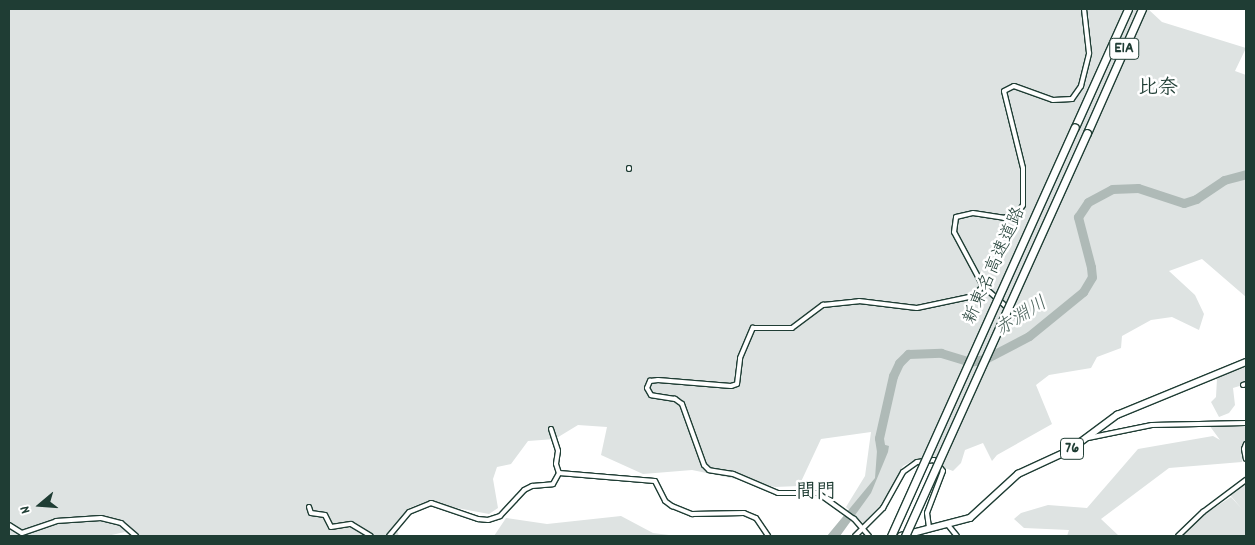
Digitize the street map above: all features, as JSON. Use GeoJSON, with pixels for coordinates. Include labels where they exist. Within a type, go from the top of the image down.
{"type":"FeatureCollection","features":[{"type":"Feature","properties":{"kind":"highway","name":"新東名高速道路"},"geometry":{"type":"LineString","coordinates":[[891,536],[1128,9]]}},
{"type":"Feature","properties":{"kind":"highway","name":"新東名高速道路"},"geometry":{"type":"LineString","coordinates":[[903,536],[1107,90],[1142,9]]}},
{"type":"Feature","properties":{"kind":"main road","name":"76"},"geometry":{"type":"LineString","coordinates":[[903,536],[920,533],[929,528],[948,525],[977,514],[1012,479],[1027,468],[1070,450],[1088,438],[1106,422],[1246,364]]}},
{"type":"Feature","properties":{"kind":"street"},"geometry":{"type":"LineString","coordinates":[[1019,318],[983,286],[953,224],[956,217],[965,213],[1004,218],[1022,210],[1024,168],[1004,92],[1014,86],[1053,100],[1072,99],[1081,86],[1090,52],[1084,9]]}},
{"type":"Feature","properties":{"kind":"street"},"geometry":{"type":"LineString","coordinates":[[869,536],[864,528],[843,509],[818,493],[778,493],[733,474],[709,470],[704,465],[682,404],[675,399],[651,395],[647,388],[650,381],[731,386],[737,384],[740,358],[753,328],[792,328],[823,305],[849,301],[902,308],[943,304],[974,296],[983,286]]}},
{"type":"Feature","properties":{"kind":"street"},"geometry":{"type":"LineString","coordinates":[[1106,422],[1110,433]]}},
{"type":"Feature","properties":{"kind":"street"},"geometry":{"type":"LineString","coordinates":[[1088,438],[1152,425],[1246,423]]}},
{"type":"Feature","properties":{"kind":"street"},"geometry":{"type":"LineString","coordinates":[[389,536],[409,512],[431,504],[478,519],[488,520],[500,516],[524,490],[532,486],[553,484],[559,472],[556,464],[558,451],[551,429]]}},
{"type":"Feature","properties":{"kind":"street"},"geometry":{"type":"LineString","coordinates":[[1246,444],[1246,459]]}},
{"type":"Feature","properties":{"kind":"street"},"geometry":{"type":"LineString","coordinates":[[855,536],[893,495],[903,472],[917,462],[934,460],[943,471],[926,513],[929,528]]}},
{"type":"Feature","properties":{"kind":"street"},"geometry":{"type":"LineString","coordinates":[[559,472],[655,481],[665,502],[672,506],[692,514],[744,512],[756,518],[768,536]]}},
{"type":"Feature","properties":{"kind":"street"},"geometry":{"type":"LineString","coordinates":[[1178,536],[1202,512],[1246,480]]}},
{"type":"Feature","properties":{"kind":"street"},"geometry":{"type":"LineString","coordinates":[[309,507],[311,513],[324,515],[331,527],[351,524],[372,536]]}},
{"type":"Feature","properties":{"kind":"street"},"geometry":{"type":"LineString","coordinates":[[9,525],[22,533],[56,521],[101,518],[121,523],[136,536]]}},
{"type":"Feature","properties":{"kind":"street"},"geometry":{"type":"LineString","coordinates":[[948,525],[957,536]]}},
{"type":"Feature","properties":{"kind":"shaded area"},"geometry":{"type":"Polygon","coordinates":[[[9,9],[1148,9],[1162,22],[1246,48],[1235,71],[1246,75],[1246,297],[1202,259],[1169,271],[1195,295],[1204,314],[1199,330],[1172,317],[1151,320],[1122,336],[1121,348],[1097,357],[1091,368],[1049,375],[1036,385],[1052,424],[997,455],[992,461],[983,443],[965,450],[961,463],[953,471],[918,458],[903,466],[885,500],[863,523],[846,507],[865,476],[871,432],[821,439],[799,486],[775,487],[692,470],[643,474],[601,455],[607,427],[578,425],[555,439],[528,441],[511,464],[497,467],[493,479],[498,508],[489,514],[425,502],[409,508],[396,528],[399,536],[131,536],[125,532],[107,536],[9,536],[9,9]]]}},
{"type":"Feature","properties":{"kind":"shaded area"},"geometry":{"type":"Polygon","coordinates":[[[1246,367],[1246,384],[1233,388],[1235,405],[1229,413],[1219,417],[1211,402],[1216,397],[1217,378],[1246,367]]]}},
{"type":"Feature","properties":{"kind":"shaded area"},"geometry":{"type":"Polygon","coordinates":[[[1209,425],[1246,427],[1246,458],[1244,453],[1242,462],[1169,468],[1101,519],[1119,536],[1067,536],[1069,530],[1024,528],[1014,519],[1021,513],[1048,505],[1087,508],[1138,449],[1213,436],[1220,440],[1209,425]]]}},
{"type":"Feature","properties":{"kind":"shaded area"},"geometry":{"type":"Polygon","coordinates":[[[878,437],[882,444],[889,446],[871,493],[840,536],[827,536],[875,478],[878,437]]]}},
{"type":"Feature","properties":{"kind":"shaded area"},"geometry":{"type":"Polygon","coordinates":[[[1246,483],[1246,536],[1178,536],[1194,521],[1231,497],[1242,509],[1230,495],[1246,483]]]}},
{"type":"Feature","properties":{"kind":"shaded area"},"geometry":{"type":"Polygon","coordinates":[[[621,516],[653,533],[677,536],[494,536],[506,518],[547,524],[621,516]]]}},
{"type":"Feature","properties":{"kind":"waterway","name":"赤淵川"},"geometry":{"type":"LineString","coordinates":[[881,451],[879,438],[893,376],[899,363],[908,354],[941,353],[971,362],[987,358],[1029,336],[1083,292],[1092,277],[1078,217],[1088,202],[1112,189],[1138,188],[1184,203],[1196,199],[1224,180],[1246,174]]}},
{"type":"Feature","properties":{"kind":"district","name":"比奈"},"geometry":{"type":"Point","coordinates":[1158,89]}},
{"type":"Feature","properties":{"kind":"district","name":"間門"},"geometry":{"type":"Point","coordinates":[816,493]}}]}
